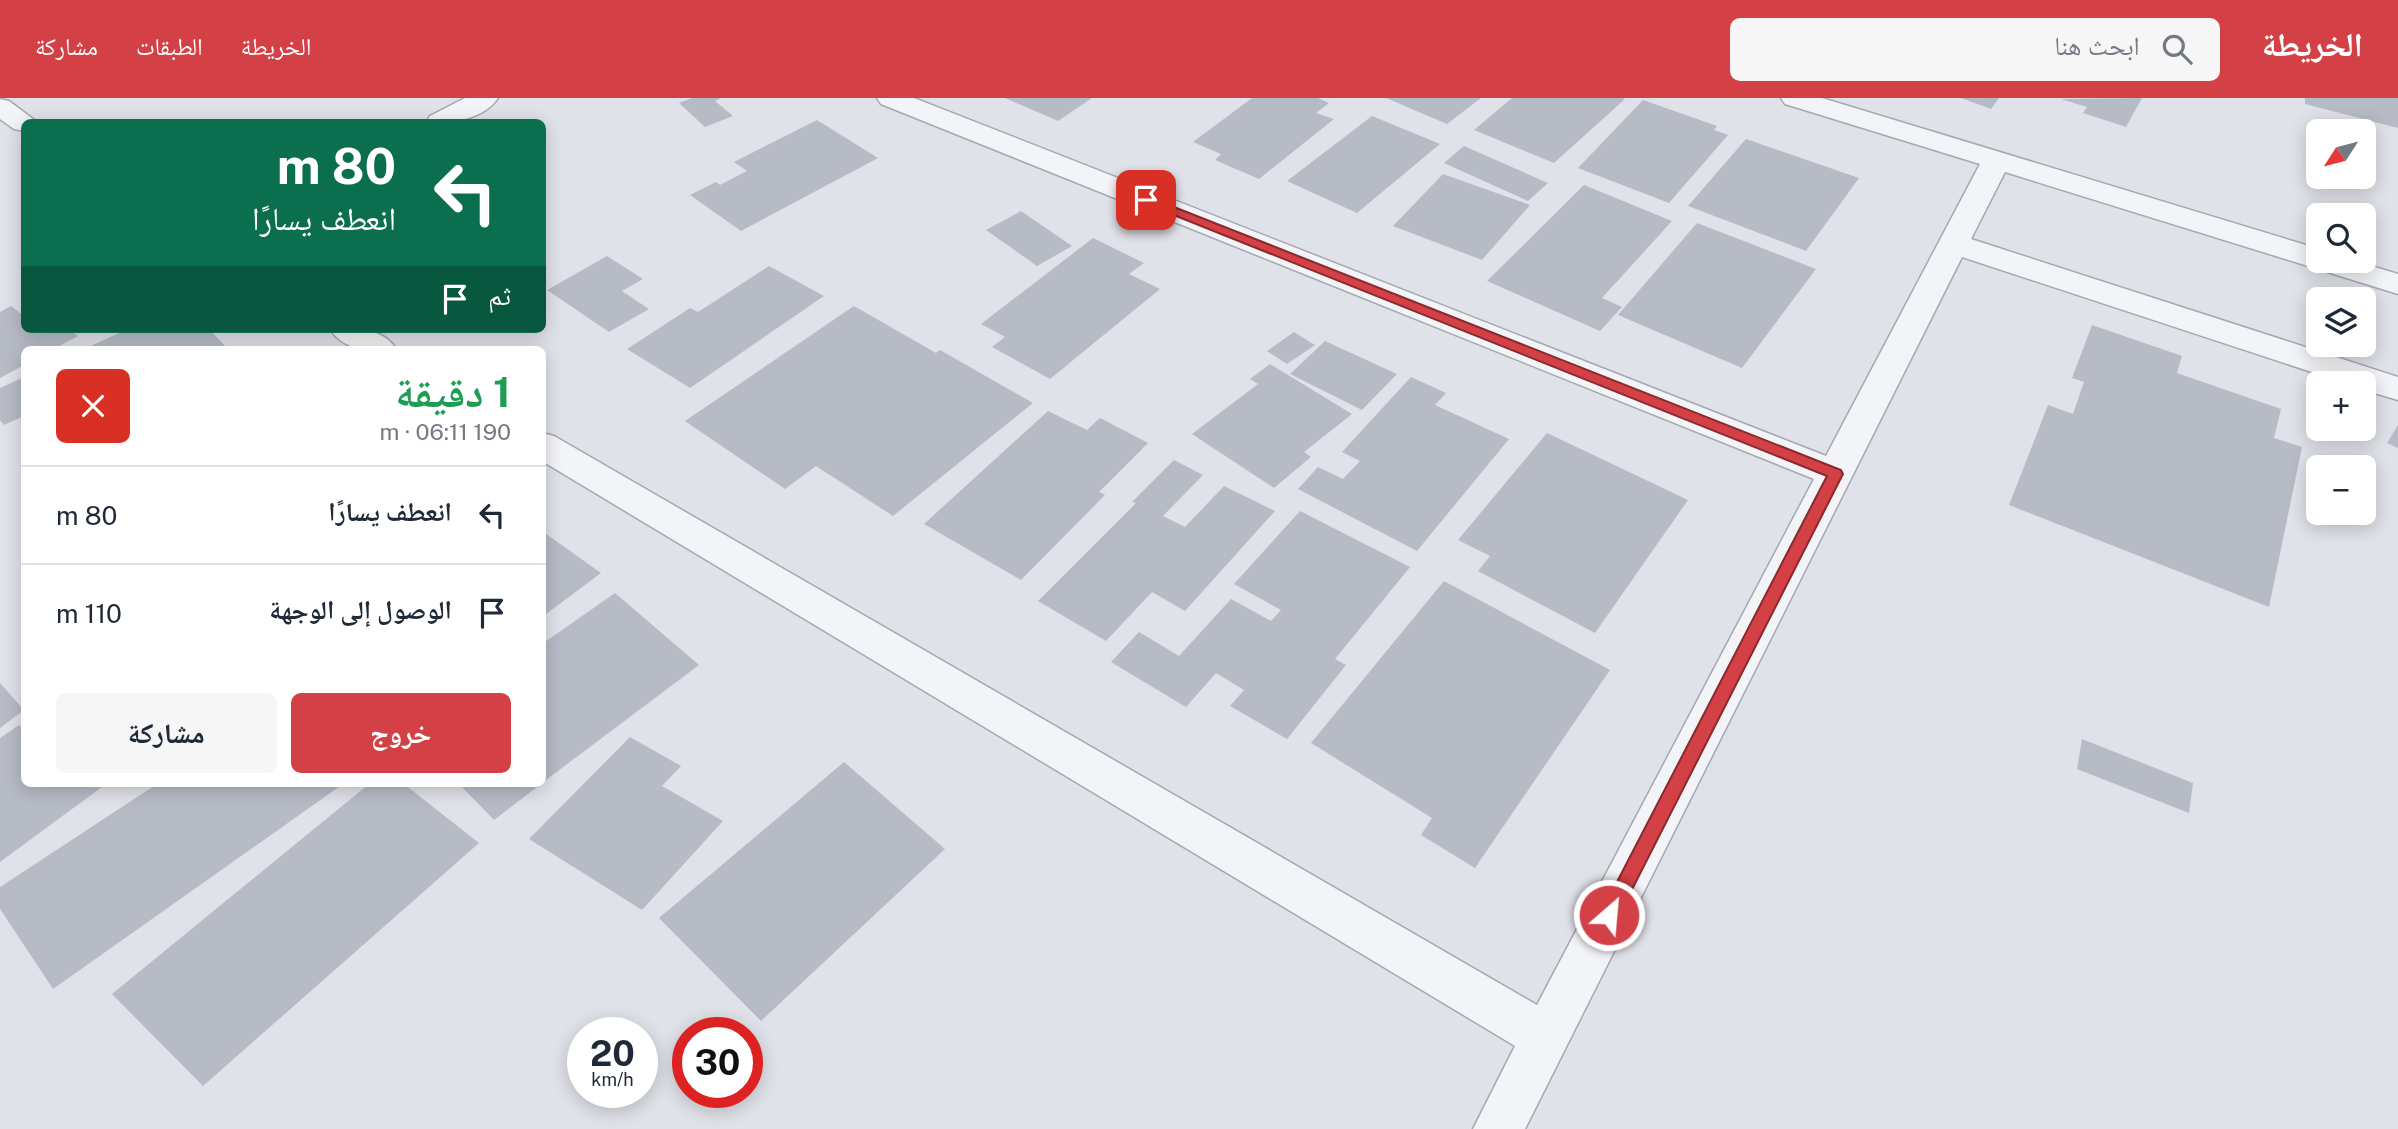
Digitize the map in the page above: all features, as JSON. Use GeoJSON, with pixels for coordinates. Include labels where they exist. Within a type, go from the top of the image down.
{"type":"FeatureCollection","features":[{"type":"Feature","properties":{"kind":"street"},"geometry":{"type":"LineString","coordinates":[[446,119],[485,98]]}},
{"type":"Feature","properties":{"kind":"street"},"geometry":{"type":"LineString","coordinates":[[890,98],[1836,474]]}},
{"type":"Feature","properties":{"kind":"street"},"geometry":{"type":"LineString","coordinates":[[1794,98],[2306,255]]}},
{"type":"Feature","properties":{"kind":"street"},"geometry":{"type":"LineString","coordinates":[[0,107],[21,122]]}},
{"type":"Feature","properties":{"kind":"street"},"geometry":{"type":"LineString","coordinates":[[1498,1129],[1997,159]]}},
{"type":"Feature","properties":{"kind":"street"},"geometry":{"type":"LineString","coordinates":[[1954,244],[2398,388]]}},
{"type":"Feature","properties":{"kind":"street"},"geometry":{"type":"LineString","coordinates":[[2363,273],[2398,284]]}},
{"type":"Feature","properties":{"kind":"street"},"geometry":{"type":"LineString","coordinates":[[353,333],[375,346]]}},
{"type":"Feature","properties":{"kind":"street"},"geometry":{"type":"LineString","coordinates":[[546,447],[1546,1037]]}},
{"type":"Feature","properties":{"kind":"building"},"geometry":{"type":"Polygon","coordinates":[[[692,98],[721,98],[715,101],[733,116],[705,127],[679,103],[692,98]]]}},
{"type":"Feature","properties":{"kind":"building"},"geometry":{"type":"Polygon","coordinates":[[[1005,98],[1092,98],[1058,121],[1005,98]]]}},
{"type":"Feature","properties":{"kind":"building"},"geometry":{"type":"Polygon","coordinates":[[[1252,98],[1318,98],[1329,103],[1316,113],[1334,119],[1259,179],[1215,160],[1221,154],[1193,142],[1252,98]]]}},
{"type":"Feature","properties":{"kind":"building"},"geometry":{"type":"Polygon","coordinates":[[[1386,98],[1481,98],[1447,124],[1386,98]]]}},
{"type":"Feature","properties":{"kind":"building"},"geometry":{"type":"Polygon","coordinates":[[[1512,98],[1625,99],[1554,163],[1474,130],[1512,98]]]}},
{"type":"Feature","properties":{"kind":"building"},"geometry":{"type":"Polygon","coordinates":[[[1961,98],[1999,98],[1991,109],[1961,98]]]}},
{"type":"Feature","properties":{"kind":"building"},"geometry":{"type":"Polygon","coordinates":[[[2142,98],[2126,127],[2083,113],[2087,107],[2061,99],[2142,98]]]}},
{"type":"Feature","properties":{"kind":"building"},"geometry":{"type":"Polygon","coordinates":[[[2305,98],[2398,98],[2398,128],[2376,122],[2376,119],[2363,119],[2305,104],[2305,98]]]}},
{"type":"Feature","properties":{"kind":"building"},"geometry":{"type":"Polygon","coordinates":[[[1643,100],[1717,126],[1714,130],[1728,135],[1669,203],[1578,168],[1643,100]]]}},
{"type":"Feature","properties":{"kind":"building"},"geometry":{"type":"Polygon","coordinates":[[[1372,116],[1440,144],[1357,213],[1287,181],[1372,116]]]}},
{"type":"Feature","properties":{"kind":"building"},"geometry":{"type":"Polygon","coordinates":[[[817,120],[878,158],[741,231],[690,195],[716,182],[720,185],[747,171],[734,162],[817,120]]]}},
{"type":"Feature","properties":{"kind":"building"},"geometry":{"type":"Polygon","coordinates":[[[1746,139],[1859,178],[1806,251],[1688,206],[1746,139]]]}},
{"type":"Feature","properties":{"kind":"building"},"geometry":{"type":"Polygon","coordinates":[[[1464,146],[1548,183],[1528,201],[1444,163],[1464,146]]]}},
{"type":"Feature","properties":{"kind":"building"},"geometry":{"type":"Polygon","coordinates":[[[1443,174],[1530,205],[1482,260],[1393,226],[1443,174]]]}},
{"type":"Feature","properties":{"kind":"building"},"geometry":{"type":"Polygon","coordinates":[[[1584,185],[1672,221],[1602,298],[1622,307],[1600,331],[1487,281],[1584,185]]]}},
{"type":"Feature","properties":{"kind":"building"},"geometry":{"type":"Polygon","coordinates":[[[1021,211],[1072,246],[1037,266],[986,230],[1021,211]]]}},
{"type":"Feature","properties":{"kind":"building"},"geometry":{"type":"Polygon","coordinates":[[[1697,223],[1816,269],[1742,368],[1618,315],[1697,223]]]}},
{"type":"Feature","properties":{"kind":"building"},"geometry":{"type":"Polygon","coordinates":[[[1093,238],[1144,263],[1129,274],[1160,289],[1050,379],[992,347],[1005,337],[981,324],[1093,238]]]}},
{"type":"Feature","properties":{"kind":"building"},"geometry":{"type":"Polygon","coordinates":[[[607,256],[643,279],[622,291],[649,309],[609,332],[547,290],[607,256]]]}},
{"type":"Feature","properties":{"kind":"building"},"geometry":{"type":"Polygon","coordinates":[[[769,266],[824,296],[690,388],[627,349],[690,308],[698,312],[769,266]]]}},
{"type":"Feature","properties":{"kind":"building"},"geometry":{"type":"Polygon","coordinates":[[[11,306],[21,314],[21,333],[74,333],[78,336],[59,346],[21,346],[21,367],[0,378],[0,312],[11,306]]]}},
{"type":"Feature","properties":{"kind":"building"},"geometry":{"type":"Polygon","coordinates":[[[854,306],[936,353],[940,350],[1033,403],[893,516],[816,466],[785,489],[685,421],[854,306]]]}},
{"type":"Feature","properties":{"kind":"building"},"geometry":{"type":"Polygon","coordinates":[[[2092,325],[2182,356],[2177,373],[2281,409],[2274,438],[2302,447],[2269,607],[2009,505],[2048,405],[2073,414],[2084,382],[2072,378],[2092,325]]]}},
{"type":"Feature","properties":{"kind":"building"},"geometry":{"type":"Polygon","coordinates":[[[1294,332],[1315,345],[1287,364],[1267,351],[1294,332]]]}},
{"type":"Feature","properties":{"kind":"building"},"geometry":{"type":"Polygon","coordinates":[[[119,333],[213,333],[225,346],[91,346],[119,333]]]}},
{"type":"Feature","properties":{"kind":"building"},"geometry":{"type":"Polygon","coordinates":[[[1325,341],[1397,374],[1362,410],[1290,374],[1325,341]]]}},
{"type":"Feature","properties":{"kind":"building"},"geometry":{"type":"Polygon","coordinates":[[[1270,364],[1352,414],[1304,452],[1311,457],[1274,488],[1192,434],[1258,384],[1250,379],[1270,364]]]}},
{"type":"Feature","properties":{"kind":"building"},"geometry":{"type":"Polygon","coordinates":[[[1411,377],[1446,393],[1435,405],[1509,439],[1417,551],[1298,489],[1318,467],[1343,479],[1360,461],[1342,452],[1411,377]]]}},
{"type":"Feature","properties":{"kind":"building"},"geometry":{"type":"Polygon","coordinates":[[[21,378],[21,417],[4,425],[0,420],[0,388],[21,378]]]}},
{"type":"Feature","properties":{"kind":"building"},"geometry":{"type":"Polygon","coordinates":[[[1048,411],[1087,430],[1100,418],[1148,443],[1099,492],[1105,495],[1021,580],[924,524],[1048,411]]]}},
{"type":"Feature","properties":{"kind":"building"},"geometry":{"type":"Polygon","coordinates":[[[2398,425],[2398,448],[2387,443],[2398,425]]]}},
{"type":"Feature","properties":{"kind":"building"},"geometry":{"type":"Polygon","coordinates":[[[1547,433],[1688,500],[1595,633],[1478,571],[1490,556],[1458,540],[1547,433]]]}},
{"type":"Feature","properties":{"kind":"building"},"geometry":{"type":"Polygon","coordinates":[[[1174,460],[1203,475],[1163,516],[1185,527],[1224,486],[1275,511],[1185,611],[1152,592],[1106,641],[1038,601],[1136,503],[1132,502],[1174,460]]]}},
{"type":"Feature","properties":{"kind":"building"},"geometry":{"type":"Polygon","coordinates":[[[1300,511],[1410,567],[1335,659],[1346,665],[1287,739],[1230,706],[1244,690],[1216,673],[1186,707],[1111,662],[1139,632],[1179,656],[1231,599],[1271,621],[1281,610],[1234,584],[1300,511]]]}},
{"type":"Feature","properties":{"kind":"building"},"geometry":{"type":"Polygon","coordinates":[[[546,534],[601,573],[546,614],[546,534]]]}},
{"type":"Feature","properties":{"kind":"building"},"geometry":{"type":"Polygon","coordinates":[[[1444,581],[1610,670],[1475,868],[1421,835],[1432,818],[1311,743],[1444,581]]]}},
{"type":"Feature","properties":{"kind":"building"},"geometry":{"type":"Polygon","coordinates":[[[615,593],[699,665],[546,780],[546,641],[615,593]]]}},
{"type":"Feature","properties":{"kind":"building"},"geometry":{"type":"Polygon","coordinates":[[[0,683],[21,707],[21,712],[0,728],[0,683]]]}},
{"type":"Feature","properties":{"kind":"building"},"geometry":{"type":"Polygon","coordinates":[[[19,725],[21,727],[21,787],[102,787],[0,862],[0,738],[19,725]]]}},
{"type":"Feature","properties":{"kind":"building"},"geometry":{"type":"Polygon","coordinates":[[[630,737],[681,766],[662,786],[723,821],[642,910],[529,839],[630,737]]]}},
{"type":"Feature","properties":{"kind":"building"},"geometry":{"type":"Polygon","coordinates":[[[2082,739],[2193,783],[2189,813],[2077,769],[2082,739]]]}},
{"type":"Feature","properties":{"kind":"building"},"geometry":{"type":"Polygon","coordinates":[[[844,762],[945,849],[763,1019],[757,1017],[659,918],[844,762]]]}},
{"type":"Feature","properties":{"kind":"building"},"geometry":{"type":"Polygon","coordinates":[[[152,787],[339,787],[53,989],[0,909],[0,887],[152,787]]]}},
{"type":"Feature","properties":{"kind":"building"},"geometry":{"type":"Polygon","coordinates":[[[365,787],[408,787],[479,843],[203,1086],[112,994],[365,787]]]}},
{"type":"Feature","properties":{"kind":"building"},"geometry":{"type":"Polygon","coordinates":[[[462,787],[537,787],[494,820],[462,787]]]}},
{"type":"Feature","properties":{"kind":"route"},"geometry":{"type":"LineString","coordinates":[[1146,200],[1836,474],[1609,915]]}}]}
